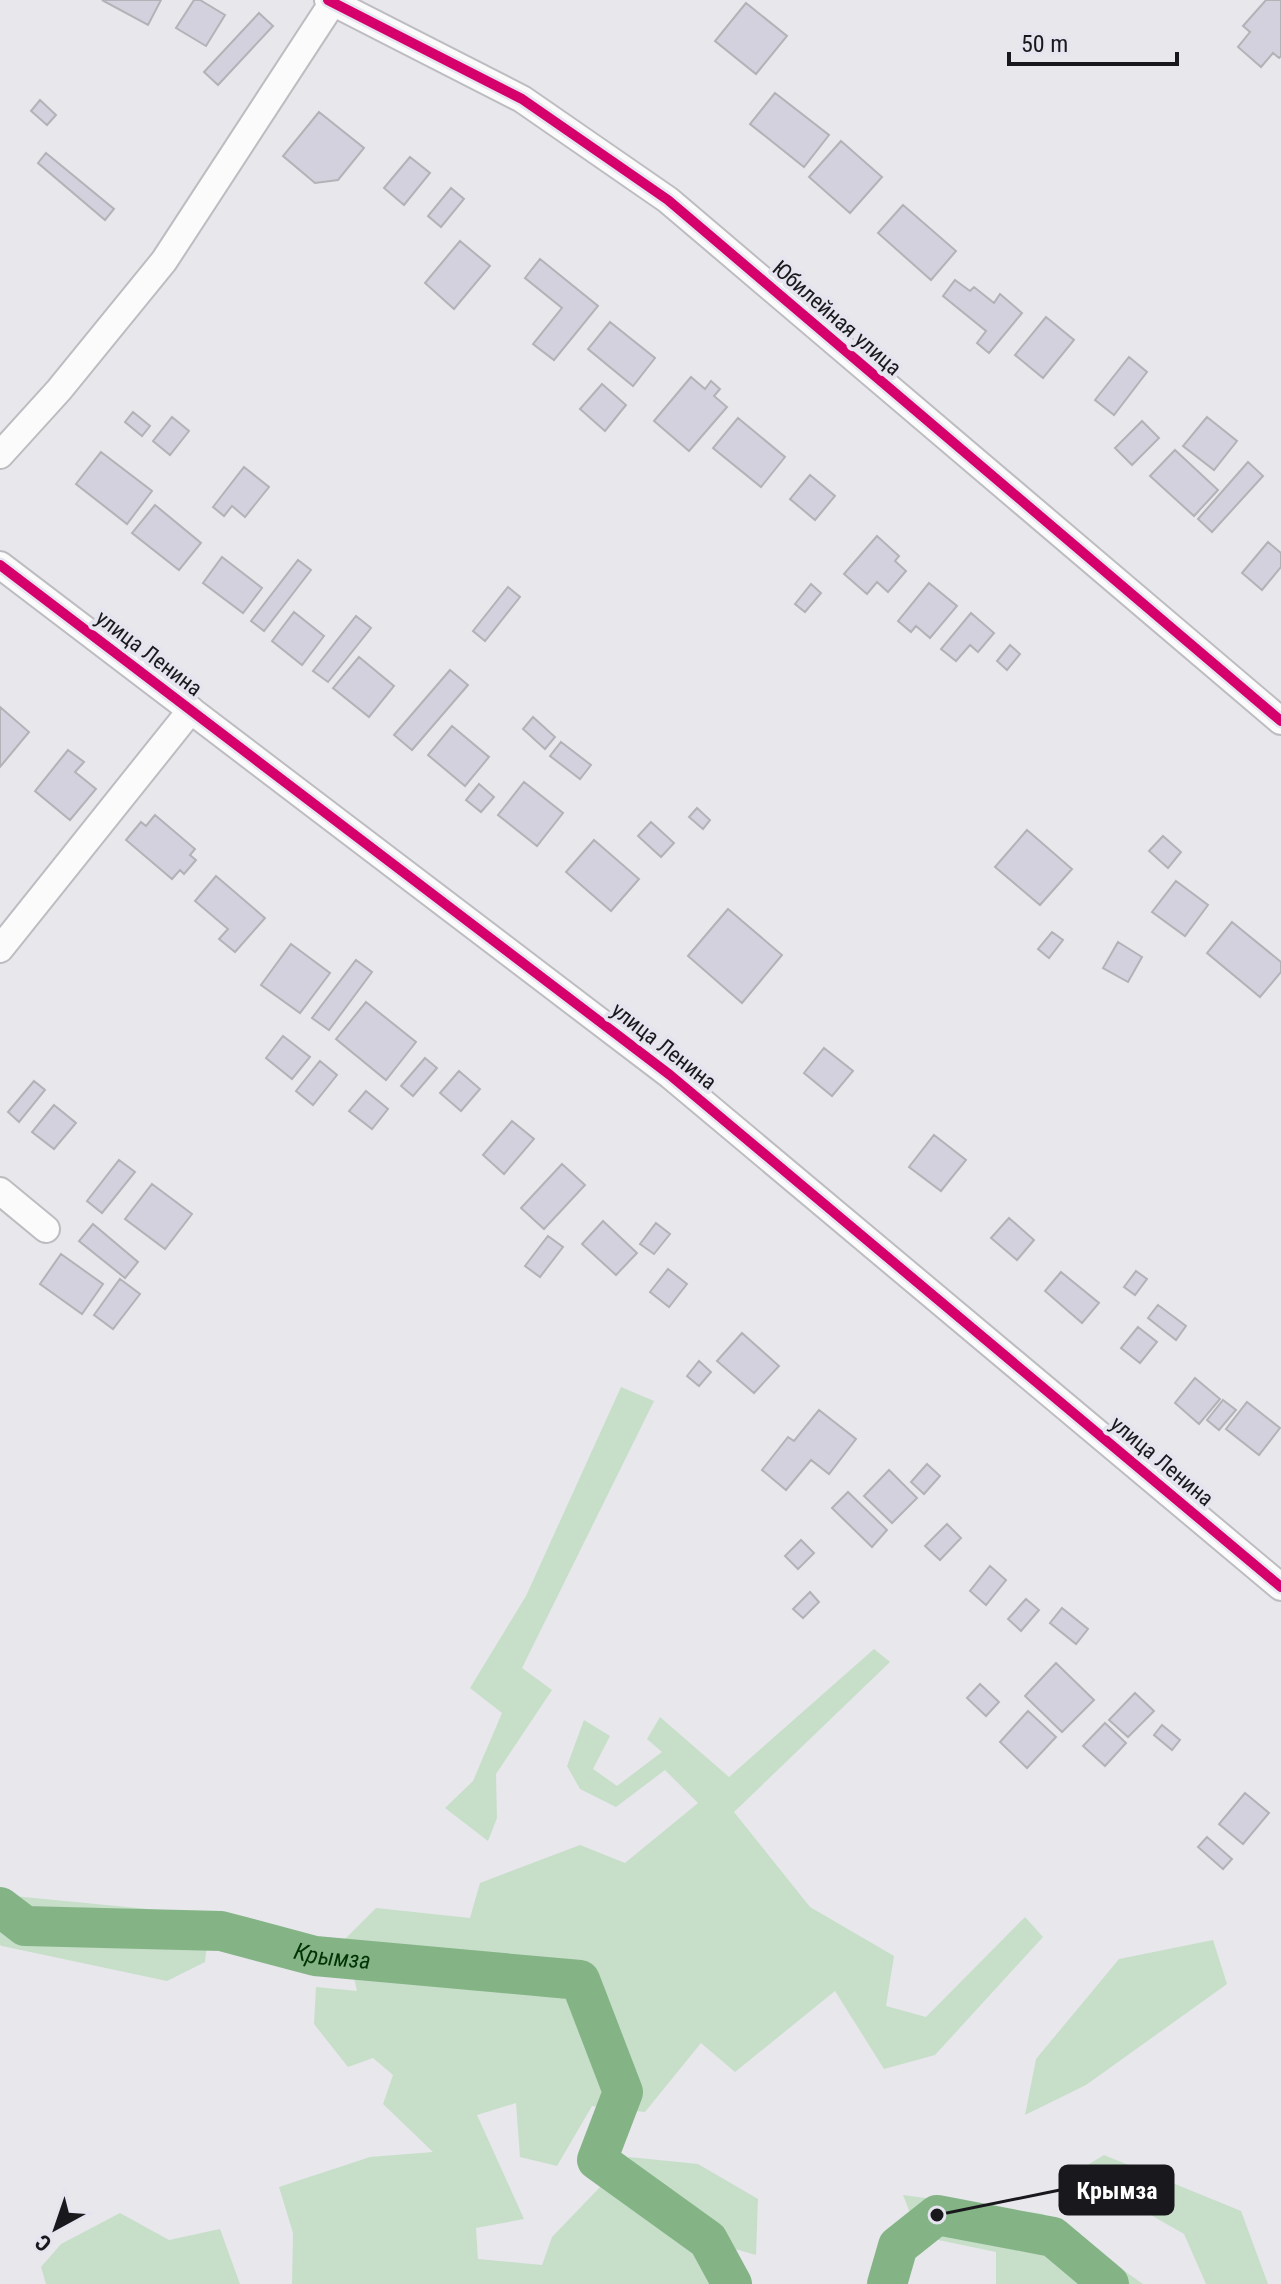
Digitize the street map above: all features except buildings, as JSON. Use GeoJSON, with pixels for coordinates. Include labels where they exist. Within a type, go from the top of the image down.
{"type":"FeatureCollection","features":[{"type":"Feature","properties":{"kind":"street"},"geometry":{"type":"LineString","coordinates":[[0,455],[59,390],[164,261],[330,1]]}},
{"type":"Feature","properties":{"kind":"street","name":"Юбилейная улица"},"geometry":{"type":"LineString","coordinates":[[330,1],[522,99],[668,200],[1281,721]]}},
{"type":"Feature","properties":{"kind":"street","name":"улица Ленина"},"geometry":{"type":"LineString","coordinates":[[0,565],[670,1075],[1281,1587]]}},
{"type":"Feature","properties":{"kind":"street"},"geometry":{"type":"LineString","coordinates":[[0,949],[191,710]]}},
{"type":"Feature","properties":{"kind":"street"},"geometry":{"type":"LineString","coordinates":[[0,1191],[46,1229]]}},
{"type":"Feature","properties":{"kind":"green space"},"geometry":{"type":"Polygon","coordinates":[[[621,1387],[654,1401],[522,1668],[552,1690],[496,1774],[497,1818],[488,1841],[445,1808],[473,1781],[502,1713],[470,1688],[526,1596],[621,1387]]]}},
{"type":"Feature","properties":{"kind":"green space"},"geometry":{"type":"Polygon","coordinates":[[[874,1649],[890,1662],[734,1812],[810,1907],[894,1956],[886,2006],[926,2017],[1025,1917],[1043,1937],[935,2055],[884,2069],[835,1991],[735,2072],[701,2043],[645,2112],[592,2106],[557,2166],[520,2157],[516,2103],[477,2115],[524,2219],[476,2228],[478,2259],[542,2265],[552,2237],[629,2157],[698,2164],[758,2199],[756,2255],[679,2233],[713,2284],[292,2284],[293,2233],[279,2187],[370,2157],[433,2152],[383,2104],[393,2075],[373,2058],[348,2067],[314,2024],[316,1987],[357,1991],[345,1939],[376,1908],[470,1918],[480,1883],[580,1845],[625,1863],[698,1803],[665,1770],[616,1807],[580,1789],[567,1766],[584,1720],[610,1736],[593,1769],[617,1786],[662,1752],[647,1739],[660,1717],[729,1777],[874,1649]]]}},
{"type":"Feature","properties":{"kind":"green space"},"geometry":{"type":"Polygon","coordinates":[[[0,1888],[13,1896],[210,1915],[205,1962],[167,1981],[2,1946],[0,1888]]]}},
{"type":"Feature","properties":{"kind":"green space"},"geometry":{"type":"Polygon","coordinates":[[[1213,1940],[1227,1984],[1086,2085],[1025,2115],[1036,2059],[1119,1959],[1213,1940]]]}},
{"type":"Feature","properties":{"kind":"green space"},"geometry":{"type":"Polygon","coordinates":[[[1104,2155],[1241,2211],[1268,2284],[1206,2284],[1184,2234],[1076,2172],[1104,2155]]]}},
{"type":"Feature","properties":{"kind":"green space"},"geometry":{"type":"Polygon","coordinates":[[[903,2195],[1043,2214],[1143,2284],[996,2284],[996,2252],[919,2236],[903,2195]]]}},
{"type":"Feature","properties":{"kind":"green space"},"geometry":{"type":"Polygon","coordinates":[[[120,2213],[169,2240],[220,2229],[240,2284],[46,2284],[41,2267],[61,2244],[120,2213]]]}},
{"type":"Feature","properties":{"kind":"waterway","name":"Крымза"},"geometry":{"type":"LineString","coordinates":[[0,1907],[25,1926],[221,1931],[315,1956],[580,1980],[623,2092],[597,2160],[708,2240],[732,2284]]}},
{"type":"Feature","properties":{"kind":"waterway","name":"Крымза"},"geometry":{"type":"LineString","coordinates":[[887,2284],[898,2246],[937,2215],[1053,2237],[1109,2284]]}},
{"type":"Feature","properties":{"kind":"cycle path"},"geometry":{"type":"LineString","coordinates":[[328,0],[522,99],[668,200],[1281,721]]}},
{"type":"Feature","properties":{"kind":"cycle path"},"geometry":{"type":"LineString","coordinates":[[0,565],[670,1075],[1281,1587]]}},
{"type":"Feature","properties":{"kind":"place","name":"Крымза"},"geometry":{"type":"Point","coordinates":[937,2215]}}]}
